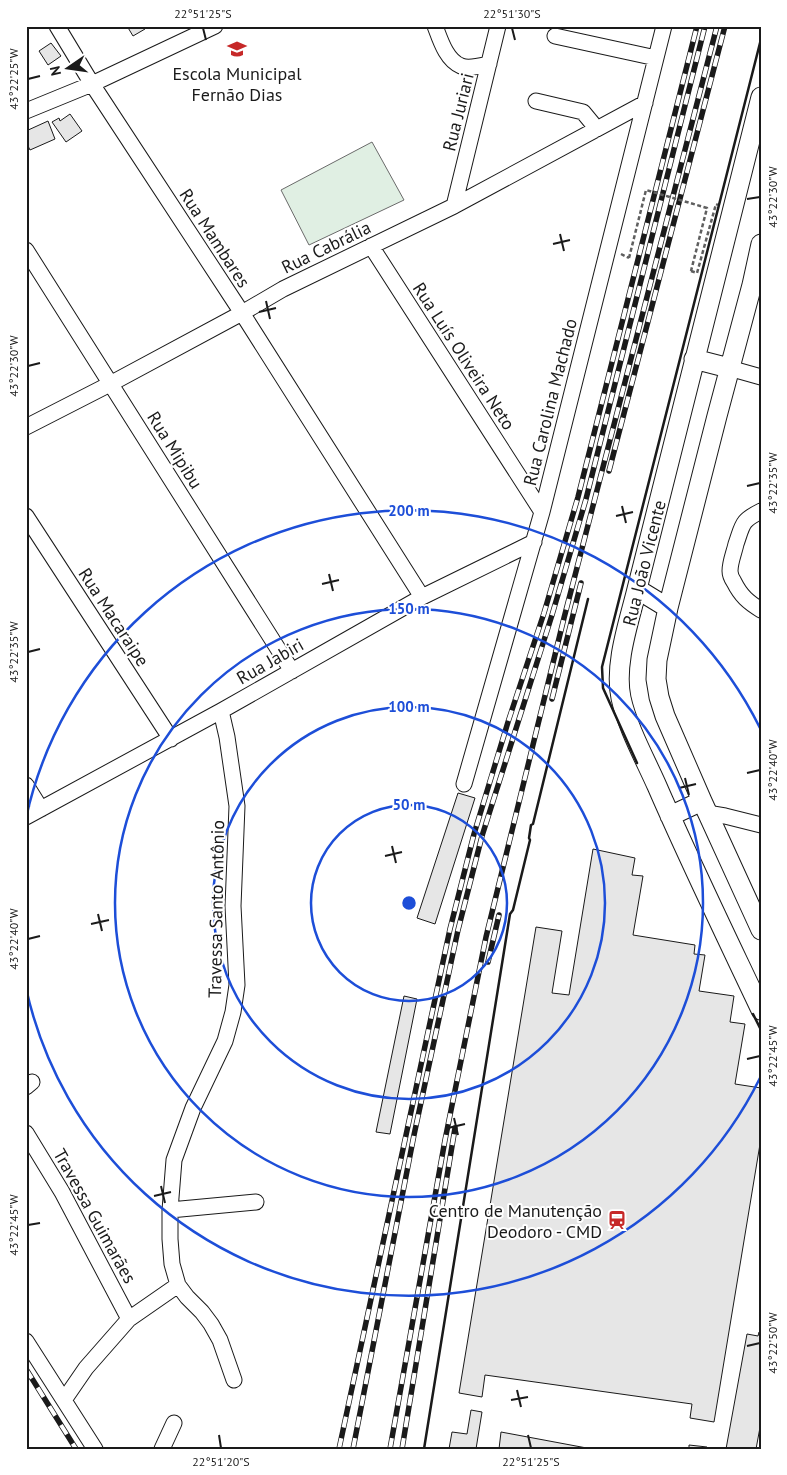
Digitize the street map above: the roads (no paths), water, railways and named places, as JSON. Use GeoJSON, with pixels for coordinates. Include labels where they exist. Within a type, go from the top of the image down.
{"type":"FeatureCollection","features":[{"type":"Feature","properties":{"kind":"main road","name":"Rua João Vicente"},"geometry":{"type":"LineString","coordinates":[[761,97],[756,136],[694,359],[622,651],[620,674],[621,697],[629,722],[670,816],[761,1010]]}},
{"type":"Feature","properties":{"kind":"main road","name":"Rua João Vicente"},"geometry":{"type":"LineString","coordinates":[[761,244],[656,660],[656,680],[665,716],[704,807],[761,930]]}},
{"type":"Feature","properties":{"kind":"main road"},"geometry":{"type":"LineString","coordinates":[[694,359],[729,368]]}},
{"type":"Feature","properties":{"kind":"main road"},"geometry":{"type":"LineString","coordinates":[[637,590],[668,608]]}},
{"type":"Feature","properties":{"kind":"main road"},"geometry":{"type":"LineString","coordinates":[[670,816],[704,807]]}},
{"type":"Feature","properties":{"kind":"street","name":"Rua Mambares"},"geometry":{"type":"LineString","coordinates":[[57,26],[92,84],[242,313],[422,597]]}},
{"type":"Feature","properties":{"kind":"street"},"geometry":{"type":"LineString","coordinates":[[26,111],[92,84],[215,26]]}},
{"type":"Feature","properties":{"kind":"street"},"geometry":{"type":"LineString","coordinates":[[435,26],[443,47],[452,59],[461,66],[474,67],[488,64]]}},
{"type":"Feature","properties":{"kind":"street","name":"Rua Juriari"},"geometry":{"type":"LineString","coordinates":[[454,206],[498,26]]}},
{"type":"Feature","properties":{"kind":"street","name":"Rua Carolina Machado"},"geometry":{"type":"LineString","coordinates":[[464,784],[542,512],[664,26]]}},
{"type":"Feature","properties":{"kind":"street"},"geometry":{"type":"LineString","coordinates":[[555,36],[656,58]]}},
{"type":"Feature","properties":{"kind":"street"},"geometry":{"type":"LineString","coordinates":[[536,101],[583,112],[597,129]]}},
{"type":"Feature","properties":{"kind":"street","name":"Rua Cabrália"},"geometry":{"type":"LineString","coordinates":[[26,427],[110,384],[284,289],[454,206],[644,103]]}},
{"type":"Feature","properties":{"kind":"street","name":"Rua Luís Oliveira Neto"},"geometry":{"type":"LineString","coordinates":[[371,246],[542,512]]}},
{"type":"Feature","properties":{"kind":"street","name":"Rua Mipibu"},"geometry":{"type":"LineString","coordinates":[[26,250],[292,671]]}},
{"type":"Feature","properties":{"kind":"street"},"geometry":{"type":"LineString","coordinates":[[729,368],[761,377]]}},
{"type":"Feature","properties":{"kind":"street"},"geometry":{"type":"LineString","coordinates":[[761,511],[748,517],[743,523],[731,561],[730,576],[739,593],[761,610]]}},
{"type":"Feature","properties":{"kind":"street","name":"Rua Macaraipe"},"geometry":{"type":"LineString","coordinates":[[26,516],[171,738]]}},
{"type":"Feature","properties":{"kind":"street","name":"Rua Jabiri"},"geometry":{"type":"LineString","coordinates":[[26,817],[221,711],[422,597],[534,542]]}},
{"type":"Feature","properties":{"kind":"street","name":"Travessa Santo Antônio"},"geometry":{"type":"LineString","coordinates":[[221,711],[227,737],[237,806],[233,906],[237,985],[233,1012],[225,1041],[193,1108],[174,1160],[170,1210],[172,1264],[178,1285],[187,1298],[202,1312],[211,1324],[220,1340],[234,1380]]}},
{"type":"Feature","properties":{"kind":"street"},"geometry":{"type":"LineString","coordinates":[[26,785],[42,809]]}},
{"type":"Feature","properties":{"kind":"street"},"geometry":{"type":"LineString","coordinates":[[704,807],[725,816],[761,826]]}},
{"type":"Feature","properties":{"kind":"street","name":"Travessa Guimarães"},"geometry":{"type":"LineString","coordinates":[[26,1133],[62,1192],[129,1318]]}},
{"type":"Feature","properties":{"kind":"street"},"geometry":{"type":"LineString","coordinates":[[170,1210],[256,1202]]}},
{"type":"Feature","properties":{"kind":"street"},"geometry":{"type":"LineString","coordinates":[[64,1400],[86,1368],[129,1318],[178,1285]]}},
{"type":"Feature","properties":{"kind":"street"},"geometry":{"type":"LineString","coordinates":[[26,1341],[94,1449]]}},
{"type":"Feature","properties":{"kind":"street"},"geometry":{"type":"LineString","coordinates":[[162,1449],[174,1422]]}},
{"type":"Feature","properties":{"kind":"railway"},"geometry":{"type":"LineString","coordinates":[[339,1449],[450,929],[474,834],[544,613],[578,497],[697,26]]}},
{"type":"Feature","properties":{"kind":"railway"},"geometry":{"type":"LineString","coordinates":[[353,1449],[414,1135],[458,930],[482,836],[552,615],[586,499],[705,26]]}},
{"type":"Feature","properties":{"kind":"railway"},"geometry":{"type":"LineString","coordinates":[[390,1449],[445,1140],[486,937],[564,618],[717,26]]}},
{"type":"Feature","properties":{"kind":"railway"},"geometry":{"type":"LineString","coordinates":[[609,471],[725,26]]}},
{"type":"Feature","properties":{"kind":"railway"},"geometry":{"type":"LineString","coordinates":[[552,699],[581,583]]}},
{"type":"Feature","properties":{"kind":"railway"},"geometry":{"type":"LineString","coordinates":[[488,962],[499,915]]}},
{"type":"Feature","properties":{"kind":"railway"},"geometry":{"type":"LineString","coordinates":[[402,1449],[455,1128]]}},
{"type":"Feature","properties":{"kind":"railway"},"geometry":{"type":"LineString","coordinates":[[26,1369],[76,1449]]}},
{"type":"Feature","properties":{"kind":"place","name":"Escola Municipal Fernão Dias"},"geometry":{"type":"Point","coordinates":[237,49]}},
{"type":"Feature","properties":{"kind":"place","name":"Centro de Manutenção Deodoro - CMD"},"geometry":{"type":"Point","coordinates":[617,1220]}}]}
